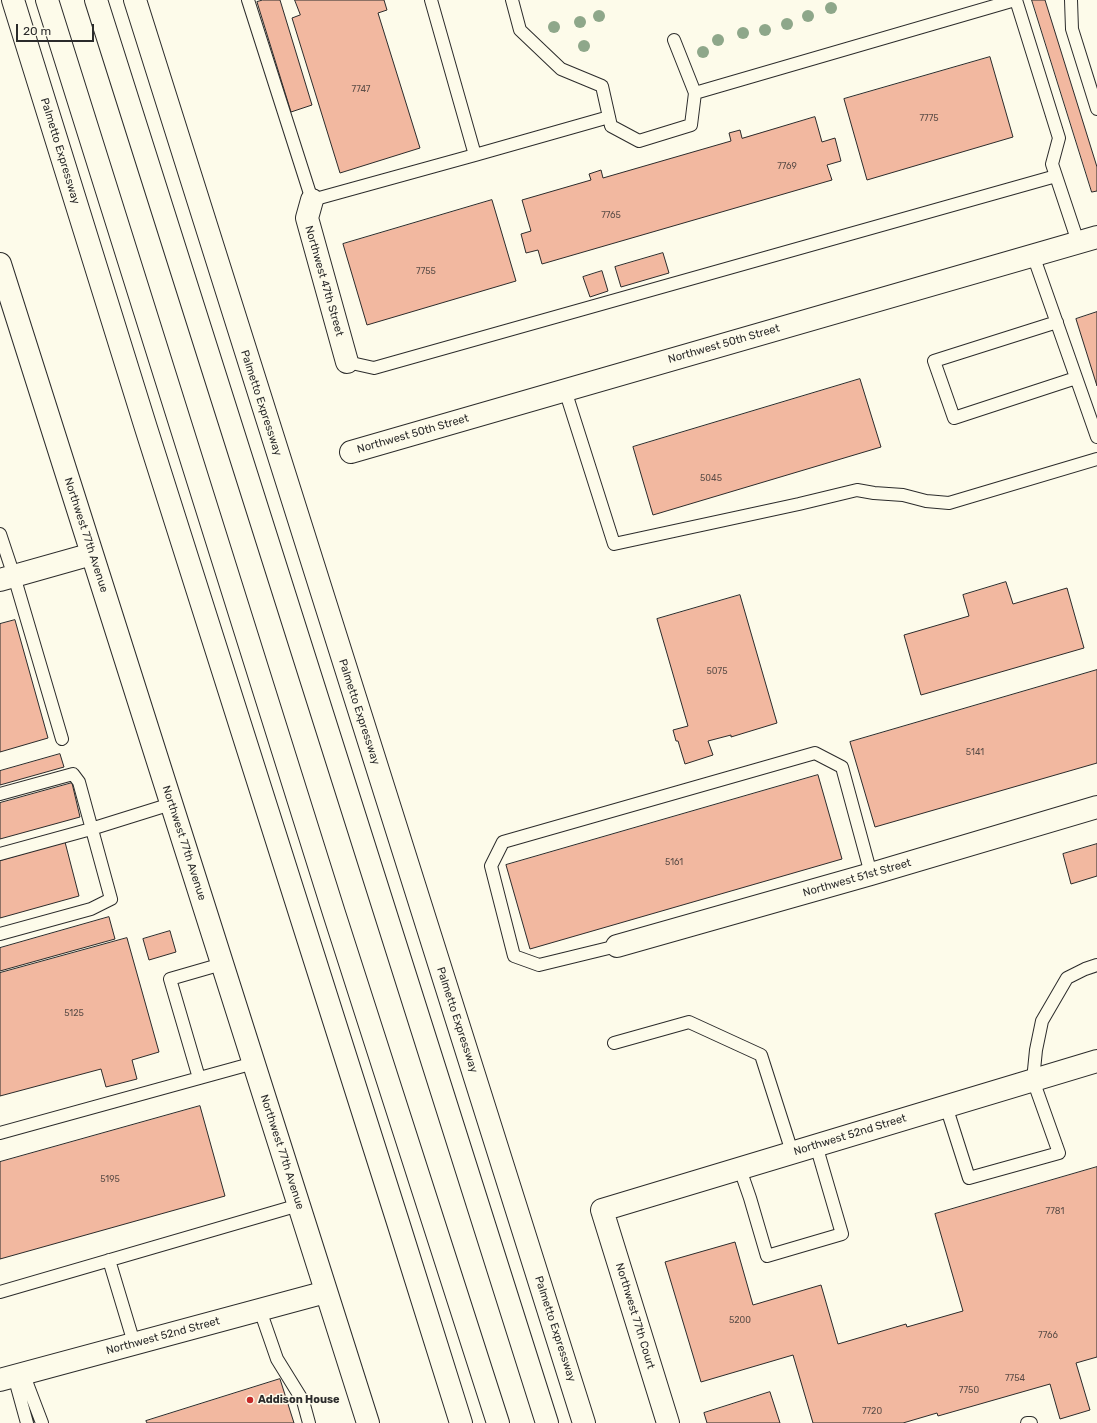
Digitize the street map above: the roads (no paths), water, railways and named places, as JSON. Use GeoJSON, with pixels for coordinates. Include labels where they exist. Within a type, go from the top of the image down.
{"type":"FeatureCollection","features":[{"type":"Feature","properties":{"kind":"main road","name":"Palmetto Expressway"},"geometry":{"type":"LineString","coordinates":[[13,0],[146,428],[461,1423]]}},
{"type":"Feature","properties":{"kind":"main road"},"geometry":{"type":"LineString","coordinates":[[47,0],[332,906],[498,1423]]}},
{"type":"Feature","properties":{"kind":"main road"},"geometry":{"type":"LineString","coordinates":[[96,0],[547,1423]]}},
{"type":"Feature","properties":{"kind":"main road","name":"Palmetto Expressway"},"geometry":{"type":"LineString","coordinates":[[135,0],[584,1423]]}},
{"type":"Feature","properties":{"kind":"main road","name":"Northwest 47th Street"},"geometry":{"type":"LineString","coordinates":[[312,200],[307,218],[347,362]]}},
{"type":"Feature","properties":{"kind":"main road","name":"Northwest 50th Street"},"geometry":{"type":"LineString","coordinates":[[351,452],[1087,239]]}},
{"type":"Feature","properties":{"kind":"main road","name":"Northwest 77th Avenue"},"geometry":{"type":"LineString","coordinates":[[0,264],[368,1423]]}},
{"type":"Feature","properties":{"kind":"main road"},"geometry":{"type":"LineString","coordinates":[[7,578],[92,554]]}},
{"type":"Feature","properties":{"kind":"main road","name":"Northwest 51st Street"},"geometry":{"type":"LineString","coordinates":[[617,946],[871,874],[1097,807]]}},
{"type":"Feature","properties":{"kind":"main road","name":"Northwest 52nd Street"},"geometry":{"type":"LineString","coordinates":[[602,1210],[1097,1061]]}},
{"type":"Feature","properties":{"kind":"main road","name":"Northwest 77th Court"},"geometry":{"type":"LineString","coordinates":[[602,1210],[668,1423]]}},
{"type":"Feature","properties":{"kind":"main road","name":"Northwest 52nd Street"},"geometry":{"type":"LineString","coordinates":[[12,1376],[326,1292]]}},
{"type":"Feature","properties":{"kind":"lane"},"geometry":{"type":"LineString","coordinates":[[248,0],[312,200],[609,117]]}},
{"type":"Feature","properties":{"kind":"lane"},"geometry":{"type":"LineString","coordinates":[[431,0],[475,155]]}},
{"type":"Feature","properties":{"kind":"lane"},"geometry":{"type":"LineString","coordinates":[[512,0],[520,30],[561,69],[602,86],[611,126],[639,141],[691,125],[695,93],[674,40]]}},
{"type":"Feature","properties":{"kind":"lane"},"geometry":{"type":"LineString","coordinates":[[695,93],[1016,0],[1059,138],[1052,164],[1056,176],[1087,239]]}},
{"type":"Feature","properties":{"kind":"lane"},"geometry":{"type":"LineString","coordinates":[[1071,0],[1072,29],[1097,109]]}},
{"type":"Feature","properties":{"kind":"lane"},"geometry":{"type":"LineString","coordinates":[[347,362],[374,368],[1056,176]]}},
{"type":"Feature","properties":{"kind":"lane"},"geometry":{"type":"LineString","coordinates":[[1033,255],[1097,436]]}},
{"type":"Feature","properties":{"kind":"lane"},"geometry":{"type":"LineString","coordinates":[[1057,322],[934,361],[954,418],[1076,378]]}},
{"type":"Feature","properties":{"kind":"lane"},"geometry":{"type":"LineString","coordinates":[[565,390],[614,544],[857,490],[903,495],[926,501],[949,503],[1097,459]]}},
{"type":"Feature","properties":{"kind":"lane"},"geometry":{"type":"LineString","coordinates":[[0,534],[7,578],[62,739]]}},
{"type":"Feature","properties":{"kind":"lane"},"geometry":{"type":"LineString","coordinates":[[617,946],[539,965],[514,956],[491,866],[503,842],[815,754],[842,767],[871,874]]}},
{"type":"Feature","properties":{"kind":"lane"},"geometry":{"type":"LineString","coordinates":[[0,794],[73,774],[79,782],[111,899],[92,909],[0,934]]}},
{"type":"Feature","properties":{"kind":"lane"},"geometry":{"type":"LineString","coordinates":[[0,854],[91,829],[171,804]]}},
{"type":"Feature","properties":{"kind":"lane"},"geometry":{"type":"LineString","coordinates":[[199,1078],[170,979],[222,964]]}},
{"type":"Feature","properties":{"kind":"lane"},"geometry":{"type":"LineString","coordinates":[[946,1106],[969,1178],[1059,1153],[1033,1080],[1036,1050],[1042,1020],[1067,978],[1097,965]]}},
{"type":"Feature","properties":{"kind":"lane"},"geometry":{"type":"LineString","coordinates":[[614,1043],[689,1022],[761,1055],[792,1152]]}},
{"type":"Feature","properties":{"kind":"lane"},"geometry":{"type":"LineString","coordinates":[[0,1133],[254,1063]]}},
{"type":"Feature","properties":{"kind":"lane"},"geometry":{"type":"LineString","coordinates":[[740,1169],[767,1256],[842,1234],[816,1145]]}},
{"type":"Feature","properties":{"kind":"lane"},"geometry":{"type":"LineString","coordinates":[[0,1292],[299,1206]]}},
{"type":"Feature","properties":{"kind":"lane"},"geometry":{"type":"LineString","coordinates":[[109,1260],[134,1343]]}},
{"type":"Feature","properties":{"kind":"lane"},"geometry":{"type":"LineString","coordinates":[[260,1310],[277,1359],[303,1400],[309,1423]]}},
{"type":"Feature","properties":{"kind":"lane"},"geometry":{"type":"LineString","coordinates":[[12,1376],[27,1423]]}},
{"type":"Feature","properties":{"kind":"lane"},"geometry":{"type":"LineString","coordinates":[[12,1376],[42,1423]]}},
{"type":"Feature","properties":{"kind":"place","name":"Addison House"},"geometry":{"type":"Point","coordinates":[250,1400]}}]}
